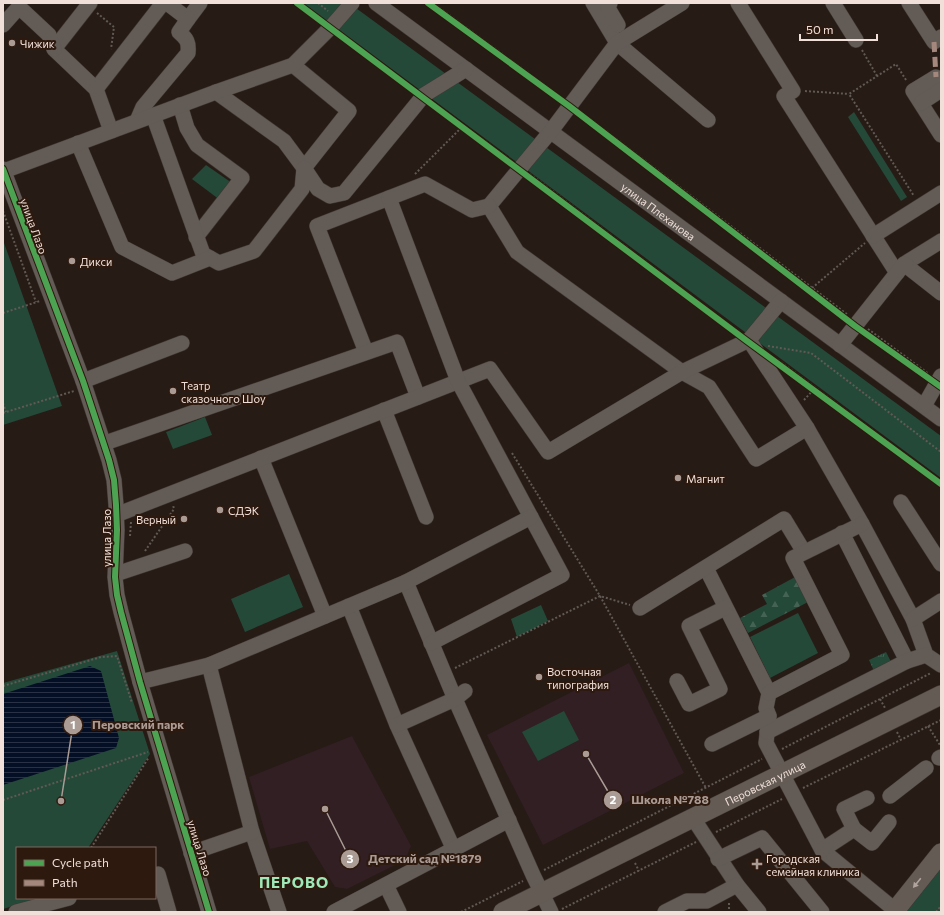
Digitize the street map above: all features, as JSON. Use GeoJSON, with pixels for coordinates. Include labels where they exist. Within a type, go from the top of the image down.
{"type":"FeatureCollection","features":[{"type":"Feature","properties":{"kind":"main road","name":"Перовская улица"},"geometry":{"type":"LineString","coordinates":[[503,912],[941,695]]}},
{"type":"Feature","properties":{"kind":"main road"},"geometry":{"type":"LineString","coordinates":[[895,911],[941,854]]}},
{"type":"Feature","properties":{"kind":"street"},"geometry":{"type":"LineString","coordinates":[[96,89],[163,3]]}},
{"type":"Feature","properties":{"kind":"street"},"geometry":{"type":"LineString","coordinates":[[167,3],[188,19]]}},
{"type":"Feature","properties":{"kind":"street"},"geometry":{"type":"LineString","coordinates":[[137,121],[143,107],[188,53],[189,46],[187,38],[179,32],[200,3]]}},
{"type":"Feature","properties":{"kind":"street"},"geometry":{"type":"LineString","coordinates":[[3,170],[292,65],[331,27],[352,3]]}},
{"type":"Feature","properties":{"kind":"street","name":"улица Плеханова"},"geometry":{"type":"LineString","coordinates":[[376,3],[941,419]]}},
{"type":"Feature","properties":{"kind":"street"},"geometry":{"type":"LineString","coordinates":[[593,3],[622,40],[708,120]]}},
{"type":"Feature","properties":{"kind":"street"},"geometry":{"type":"LineString","coordinates":[[610,3],[608,8],[622,40]]}},
{"type":"Feature","properties":{"kind":"street"},"geometry":{"type":"LineString","coordinates":[[366,352],[317,226],[425,184],[472,210],[489,206],[551,131],[622,40],[682,3]]}},
{"type":"Feature","properties":{"kind":"street"},"geometry":{"type":"LineString","coordinates":[[738,3],[793,91],[784,96],[873,236],[900,269],[941,293]]}},
{"type":"Feature","properties":{"kind":"street"},"geometry":{"type":"LineString","coordinates":[[833,3],[856,40]]}},
{"type":"Feature","properties":{"kind":"street"},"geometry":{"type":"LineString","coordinates":[[908,3],[934,42],[941,38]]}},
{"type":"Feature","properties":{"kind":"street"},"geometry":{"type":"LineString","coordinates":[[54,49],[89,4]]}},
{"type":"Feature","properties":{"kind":"street"},"geometry":{"type":"LineString","coordinates":[[3,25],[18,7],[49,35],[54,49],[96,89],[111,131]]}},
{"type":"Feature","properties":{"kind":"street"},"geometry":{"type":"LineString","coordinates":[[153,115],[203,254],[219,263],[254,252],[302,189],[304,168],[349,110],[292,65]]}},
{"type":"Feature","properties":{"kind":"street"},"geometry":{"type":"LineString","coordinates":[[216,92],[284,141],[318,189],[330,196],[344,193],[424,96],[466,68]]}},
{"type":"Feature","properties":{"kind":"street"},"geometry":{"type":"LineString","coordinates":[[917,97],[936,77],[941,84]]}},
{"type":"Feature","properties":{"kind":"street"},"geometry":{"type":"LineString","coordinates":[[917,97],[941,90]]}},
{"type":"Feature","properties":{"kind":"street"},"geometry":{"type":"LineString","coordinates":[[917,97],[938,125]]}},
{"type":"Feature","properties":{"kind":"street"},"geometry":{"type":"LineString","coordinates":[[180,105],[187,128],[197,145],[242,178],[196,236]]}},
{"type":"Feature","properties":{"kind":"street"},"geometry":{"type":"LineString","coordinates":[[78,143],[122,247],[172,273],[210,258]]}},
{"type":"Feature","properties":{"kind":"street","name":"улица Лазо"},"geometry":{"type":"LineString","coordinates":[[3,170],[105,443],[114,480],[117,595],[140,682],[209,912]]}},
{"type":"Feature","properties":{"kind":"street"},"geometry":{"type":"LineString","coordinates":[[873,236],[941,192]]}},
{"type":"Feature","properties":{"kind":"street"},"geometry":{"type":"LineString","coordinates":[[389,198],[458,381],[562,575],[432,643]]}},
{"type":"Feature","properties":{"kind":"street"},"geometry":{"type":"LineString","coordinates":[[489,206],[517,252],[682,372],[709,387],[756,460],[807,428]]}},
{"type":"Feature","properties":{"kind":"street"},"geometry":{"type":"LineString","coordinates":[[840,345],[900,269],[941,241]]}},
{"type":"Feature","properties":{"kind":"street"},"geometry":{"type":"LineString","coordinates":[[116,515],[490,369],[548,452],[682,372],[748,340],[781,301]]}},
{"type":"Feature","properties":{"kind":"street"},"geometry":{"type":"LineString","coordinates":[[748,340],[807,428],[862,524],[913,619],[926,656],[938,668]]}},
{"type":"Feature","properties":{"kind":"street"},"geometry":{"type":"LineString","coordinates":[[84,385],[182,342]]}},
{"type":"Feature","properties":{"kind":"street"},"geometry":{"type":"LineString","coordinates":[[105,443],[397,342],[418,397]]}},
{"type":"Feature","properties":{"kind":"street"},"geometry":{"type":"LineString","coordinates":[[924,406],[939,380]]}},
{"type":"Feature","properties":{"kind":"street"},"geometry":{"type":"LineString","coordinates":[[384,410],[426,517]]}},
{"type":"Feature","properties":{"kind":"street"},"geometry":{"type":"LineString","coordinates":[[261,458],[325,616]]}},
{"type":"Feature","properties":{"kind":"street"},"geometry":{"type":"LineString","coordinates":[[901,502],[941,564]]}},
{"type":"Feature","properties":{"kind":"street"},"geometry":{"type":"LineString","coordinates":[[140,682],[209,665],[406,582],[531,517]]}},
{"type":"Feature","properties":{"kind":"street"},"geometry":{"type":"LineString","coordinates":[[640,608],[784,519],[804,552]]}},
{"type":"Feature","properties":{"kind":"street"},"geometry":{"type":"LineString","coordinates":[[769,693],[842,656],[793,558],[862,524]]}},
{"type":"Feature","properties":{"kind":"street"},"geometry":{"type":"LineString","coordinates":[[842,533],[907,661]]}},
{"type":"Feature","properties":{"kind":"street"},"geometry":{"type":"LineString","coordinates":[[116,574],[185,551]]}},
{"type":"Feature","properties":{"kind":"street"},"geometry":{"type":"LineString","coordinates":[[706,568],[769,693],[766,708],[769,716],[766,743],[822,850],[895,911]]}},
{"type":"Feature","properties":{"kind":"street"},"geometry":{"type":"LineString","coordinates":[[406,582],[444,674],[460,695],[509,820],[541,893],[551,912]]}},
{"type":"Feature","properties":{"kind":"street"},"geometry":{"type":"LineString","coordinates":[[913,619],[941,601]]}},
{"type":"Feature","properties":{"kind":"street"},"geometry":{"type":"LineString","coordinates":[[349,606],[397,725],[454,850]]}},
{"type":"Feature","properties":{"kind":"street"},"geometry":{"type":"LineString","coordinates":[[677,681],[689,704],[720,689],[689,626],[726,608]]}},
{"type":"Feature","properties":{"kind":"street"},"geometry":{"type":"LineString","coordinates":[[767,732],[907,661],[926,656]]}},
{"type":"Feature","properties":{"kind":"street"},"geometry":{"type":"LineString","coordinates":[[209,665],[252,832],[279,912]]}},
{"type":"Feature","properties":{"kind":"street"},"geometry":{"type":"LineString","coordinates":[[397,725],[460,695]]}},
{"type":"Feature","properties":{"kind":"street"},"geometry":{"type":"LineString","coordinates":[[712,744],[769,716]]}},
{"type":"Feature","properties":{"kind":"street"},"geometry":{"type":"LineString","coordinates":[[890,796],[926,768]]}},
{"type":"Feature","properties":{"kind":"street"},"geometry":{"type":"LineString","coordinates":[[867,798],[844,809],[854,829],[872,844],[889,822]]}},
{"type":"Feature","properties":{"kind":"street"},"geometry":{"type":"LineString","coordinates":[[692,818],[718,859],[759,912]]}},
{"type":"Feature","properties":{"kind":"street"},"geometry":{"type":"LineString","coordinates":[[334,912],[509,820]]}},
{"type":"Feature","properties":{"kind":"street"},"geometry":{"type":"LineString","coordinates":[[822,850],[854,829]]}},
{"type":"Feature","properties":{"kind":"street"},"geometry":{"type":"LineString","coordinates":[[190,852],[252,832]]}},
{"type":"Feature","properties":{"kind":"street"},"geometry":{"type":"LineString","coordinates":[[718,859],[762,838],[822,912]]}},
{"type":"Feature","properties":{"kind":"street"},"geometry":{"type":"LineString","coordinates":[[156,875],[158,874],[169,912]]}},
{"type":"Feature","properties":{"kind":"street"},"geometry":{"type":"LineString","coordinates":[[386,885],[400,912]]}},
{"type":"Feature","properties":{"kind":"street"},"geometry":{"type":"LineString","coordinates":[[664,912],[687,901],[707,901],[737,885]]}},
{"type":"Feature","properties":{"kind":"street"},"geometry":{"type":"LineString","coordinates":[[24,911],[66,899]]}},
{"type":"Feature","properties":{"kind":"path"},"geometry":{"type":"LineString","coordinates":[[297,3],[424,96],[748,340],[755,344],[811,353],[941,452]]}},
{"type":"Feature","properties":{"kind":"path"},"geometry":{"type":"LineString","coordinates":[[301,3],[331,27]]}},
{"type":"Feature","properties":{"kind":"path"},"geometry":{"type":"LineString","coordinates":[[428,3],[570,105],[857,324],[939,380]]}},
{"type":"Feature","properties":{"kind":"path"},"geometry":{"type":"LineString","coordinates":[[433,3],[812,288],[857,324]]}},
{"type":"Feature","properties":{"kind":"path"},"geometry":{"type":"LineString","coordinates":[[89,4],[114,27],[110,55]]}},
{"type":"Feature","properties":{"kind":"path"},"geometry":{"type":"LineString","coordinates":[[856,40],[877,76]]}},
{"type":"Feature","properties":{"kind":"path"},"geometry":{"type":"LineString","coordinates":[[793,91],[849,94],[896,64],[917,97]]}},
{"type":"Feature","properties":{"kind":"path"},"geometry":{"type":"LineString","coordinates":[[849,94],[918,202],[915,210]]}},
{"type":"Feature","properties":{"kind":"path"},"geometry":{"type":"LineString","coordinates":[[424,96],[520,168]]}},
{"type":"Feature","properties":{"kind":"path"},"geometry":{"type":"LineString","coordinates":[[412,177],[462,126]]}},
{"type":"Feature","properties":{"kind":"path"},"geometry":{"type":"LineString","coordinates":[[3,211],[36,302]]}},
{"type":"Feature","properties":{"kind":"path"},"geometry":{"type":"LineString","coordinates":[[812,288],[873,236]]}},
{"type":"Feature","properties":{"kind":"path"},"geometry":{"type":"LineString","coordinates":[[3,314],[50,297]]}},
{"type":"Feature","properties":{"kind":"path"},"geometry":{"type":"LineString","coordinates":[[772,358],[941,484]]}},
{"type":"Feature","properties":{"kind":"path"},"geometry":{"type":"LineString","coordinates":[[3,413],[84,385]]}},
{"type":"Feature","properties":{"kind":"path"},"geometry":{"type":"LineString","coordinates":[[795,410],[814,389]]}},
{"type":"Feature","properties":{"kind":"path"},"geometry":{"type":"LineString","coordinates":[[814,389],[941,481]]}},
{"type":"Feature","properties":{"kind":"path"},"geometry":{"type":"LineString","coordinates":[[3,403],[6,412]]}},
{"type":"Feature","properties":{"kind":"path"},"geometry":{"type":"LineString","coordinates":[[509,449],[600,596],[706,788]]}},
{"type":"Feature","properties":{"kind":"path"},"geometry":{"type":"LineString","coordinates":[[136,567],[174,509],[168,494]]}},
{"type":"Feature","properties":{"kind":"path"},"geometry":{"type":"LineString","coordinates":[[130,542],[132,520],[131,509]]}},
{"type":"Feature","properties":{"kind":"path"},"geometry":{"type":"LineString","coordinates":[[444,674],[600,596],[640,608]]}},
{"type":"Feature","properties":{"kind":"path"},"geometry":{"type":"LineString","coordinates":[[3,686],[100,657],[117,656],[134,708]]}},
{"type":"Feature","properties":{"kind":"path"},"geometry":{"type":"LineString","coordinates":[[461,912],[938,668]]}},
{"type":"Feature","properties":{"kind":"path"},"geometry":{"type":"LineString","coordinates":[[555,912],[941,720]]}},
{"type":"Feature","properties":{"kind":"path"},"geometry":{"type":"LineString","coordinates":[[928,726],[940,754]]}},
{"type":"Feature","properties":{"kind":"path"},"geometry":{"type":"LineString","coordinates":[[3,800],[148,752]]}},
{"type":"Feature","properties":{"kind":"path"},"geometry":{"type":"LineString","coordinates":[[92,847],[150,755]]}},
{"type":"Feature","properties":{"kind":"path"},"geometry":{"type":"LineString","coordinates":[[936,912],[941,906]]}},
{"type":"Feature","properties":{"kind":"shaded area"},"geometry":{"type":"Polygon","coordinates":[[[629,663],[684,773],[543,845],[487,735],[629,663]]]}},
{"type":"Feature","properties":{"kind":"shaded area"},"geometry":{"type":"Polygon","coordinates":[[[352,736],[411,846],[405,860],[347,889],[335,887],[307,841],[270,849],[249,777],[352,736]]]}},
{"type":"Feature","properties":{"kind":"green space"},"geometry":{"type":"Polygon","coordinates":[[[303,3],[349,3],[941,436],[941,478],[303,3]]]}},
{"type":"Feature","properties":{"kind":"green space"},"geometry":{"type":"Polygon","coordinates":[[[854,112],[907,197],[901,201],[848,117],[854,112]]]}},
{"type":"Feature","properties":{"kind":"green space"},"geometry":{"type":"Polygon","coordinates":[[[206,165],[232,183],[220,200],[192,179],[206,165]]]}},
{"type":"Feature","properties":{"kind":"green space"},"geometry":{"type":"Polygon","coordinates":[[[3,240],[62,406],[3,425],[3,240]]]}},
{"type":"Feature","properties":{"kind":"green space"},"geometry":{"type":"Polygon","coordinates":[[[205,417],[212,435],[173,449],[166,432],[205,417]]]}},
{"type":"Feature","properties":{"kind":"green space"},"geometry":{"type":"Polygon","coordinates":[[[289,574],[303,607],[245,632],[231,599],[289,574]]]}},
{"type":"Feature","properties":{"kind":"green space"},"geometry":{"type":"Polygon","coordinates":[[[797,576],[810,601],[748,633],[740,618],[767,604],[762,595],[797,576]]]}},
{"type":"Feature","properties":{"kind":"green space"},"geometry":{"type":"Polygon","coordinates":[[[541,605],[548,621],[517,637],[511,619],[541,605]]]}},
{"type":"Feature","properties":{"kind":"green space"},"geometry":{"type":"Polygon","coordinates":[[[798,613],[818,653],[770,678],[750,637],[798,613]]]}},
{"type":"Feature","properties":{"kind":"green space"},"geometry":{"type":"Polygon","coordinates":[[[117,651],[150,754],[89,847],[16,847],[16,899],[37,899],[3,909],[3,683],[117,651]]]}},
{"type":"Feature","properties":{"kind":"green space"},"geometry":{"type":"Polygon","coordinates":[[[886,652],[891,662],[874,671],[869,660],[886,652]]]}},
{"type":"Feature","properties":{"kind":"green space"},"geometry":{"type":"Polygon","coordinates":[[[564,711],[579,740],[538,761],[522,732],[564,711]]]}},
{"type":"Feature","properties":{"kind":"green space"},"geometry":{"type":"Polygon","coordinates":[[[941,863],[941,912],[901,912],[941,863]]]}},
{"type":"Feature","properties":{"kind":"water"},"geometry":{"type":"Polygon","coordinates":[[[90,666],[101,671],[119,738],[116,748],[3,785],[3,694],[90,666]]]}},
{"type":"Feature","properties":{"kind":"marked path"},"geometry":{"type":"LineString","coordinates":[[934,42],[936,77]]}},
{"type":"Feature","properties":{"kind":"cycle path"},"geometry":{"type":"LineString","coordinates":[[297,3],[747,341],[941,484]]}},
{"type":"Feature","properties":{"kind":"cycle path"},"geometry":{"type":"LineString","coordinates":[[428,3],[569,106],[855,326],[941,387]]}},
{"type":"Feature","properties":{"kind":"cycle path"},"geometry":{"type":"LineString","coordinates":[[3,169],[83,381],[109,460],[114,480],[116,505],[117,530],[115,577],[117,595],[140,682],[209,912]]}},
{"type":"Feature","properties":{"kind":"place","name":"Чижик"},"geometry":{"type":"Point","coordinates":[12,43]}},
{"type":"Feature","properties":{"kind":"place","name":"Дикси"},"geometry":{"type":"Point","coordinates":[72,261]}},
{"type":"Feature","properties":{"kind":"place","name":"Театр сказочного Шоу"},"geometry":{"type":"Point","coordinates":[173,391]}},
{"type":"Feature","properties":{"kind":"place","name":"Магнит"},"geometry":{"type":"Point","coordinates":[678,478]}},
{"type":"Feature","properties":{"kind":"place","name":"СДЭК"},"geometry":{"type":"Point","coordinates":[220,510]}},
{"type":"Feature","properties":{"kind":"place","name":"Верный"},"geometry":{"type":"Point","coordinates":[184,519]}},
{"type":"Feature","properties":{"kind":"place","name":"Восточная типография"},"geometry":{"type":"Point","coordinates":[539,677]}},
{"type":"Feature","properties":{"kind":"place","name":"Школа №788"},"geometry":{"type":"Point","coordinates":[586,754]}},
{"type":"Feature","properties":{"kind":"place","name":"Перовский парк"},"geometry":{"type":"Point","coordinates":[61,801]}},
{"type":"Feature","properties":{"kind":"place","name":"Детский сад №1879"},"geometry":{"type":"Point","coordinates":[325,809]}},
{"type":"Feature","properties":{"kind":"place","name":"Городская семейная клиника"},"geometry":{"type":"Point","coordinates":[757,864]}},
{"type":"Feature","properties":{"kind":"district","name":"ПЕРОВО"},"geometry":{"type":"Point","coordinates":[294,882]}}]}
